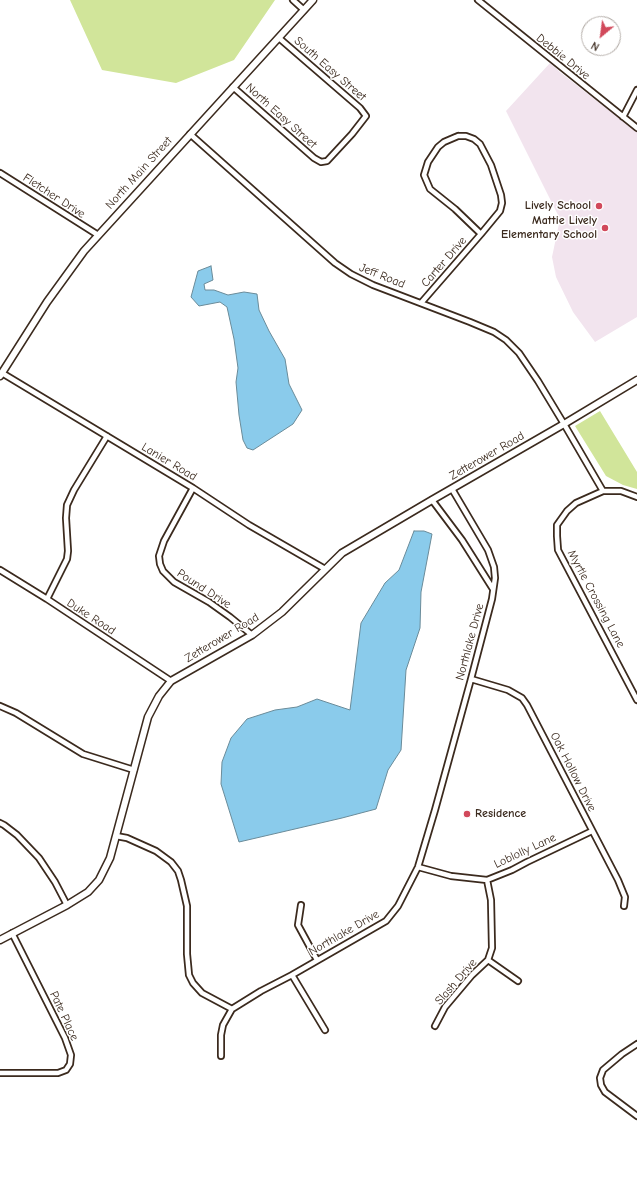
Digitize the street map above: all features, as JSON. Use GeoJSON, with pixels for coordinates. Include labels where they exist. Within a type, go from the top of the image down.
{"type":"FeatureCollection","features":[{"type":"Feature","properties":{"kind":"street"},"geometry":{"type":"LineString","coordinates":[[293,0],[304,10]]}},
{"type":"Feature","properties":{"kind":"street","name":"North Main Street"},"geometry":{"type":"LineString","coordinates":[[1,374],[47,302],[84,250],[313,0]]}},
{"type":"Feature","properties":{"kind":"street","name":"Debbie Drive"},"geometry":{"type":"LineString","coordinates":[[478,0],[637,128]]}},
{"type":"Feature","properties":{"kind":"street","name":"South Easy Street"},"geometry":{"type":"LineString","coordinates":[[279,38],[360,108],[366,116]]}},
{"type":"Feature","properties":{"kind":"street","name":"North Easy Street"},"geometry":{"type":"LineString","coordinates":[[234,87],[314,158],[321,162],[327,161],[352,134],[366,116]]}},
{"type":"Feature","properties":{"kind":"street"},"geometry":{"type":"LineString","coordinates":[[623,117],[637,90]]}},
{"type":"Feature","properties":{"kind":"street","name":"Jeff Road"},"geometry":{"type":"LineString","coordinates":[[190,134],[335,263],[351,274],[494,332],[506,340],[519,353],[564,424],[602,491]]}},
{"type":"Feature","properties":{"kind":"street","name":"Carter Drive"},"geometry":{"type":"LineString","coordinates":[[421,302],[481,234],[500,210],[502,203],[501,195],[491,165],[480,144],[474,139],[466,136],[458,136],[444,142],[438,147],[428,162],[424,175],[430,189],[455,209],[481,234]]}},
{"type":"Feature","properties":{"kind":"street","name":"Fletcher Drive"},"geometry":{"type":"LineString","coordinates":[[0,173],[98,235]]}},
{"type":"Feature","properties":{"kind":"street","name":"Lanier Road"},"geometry":{"type":"LineString","coordinates":[[1,374],[107,436],[193,488],[249,525],[325,569]]}},
{"type":"Feature","properties":{"kind":"street","name":"Zetterower Road"},"geometry":{"type":"LineString","coordinates":[[0,940],[67,905],[88,892],[99,880],[110,858],[148,717],[159,696],[171,681],[252,635],[282,612],[342,554],[637,380]]}},
{"type":"Feature","properties":{"kind":"street"},"geometry":{"type":"LineString","coordinates":[[47,599],[66,559],[68,551],[66,518],[67,505],[74,490],[107,436]]}},
{"type":"Feature","properties":{"kind":"street","name":"Pound Drive"},"geometry":{"type":"LineString","coordinates":[[193,488],[164,541],[159,556],[160,564],[163,571],[174,582],[209,602],[252,635]]}},
{"type":"Feature","properties":{"kind":"street","name":"Northlake Drive"},"geometry":{"type":"LineString","coordinates":[[232,1009],[261,991],[386,921],[398,906],[418,866],[471,679],[492,599],[495,578],[494,567],[488,550],[452,489]]}},
{"type":"Feature","properties":{"kind":"street","name":"Myrtle Crossing Lane"},"geometry":{"type":"LineString","coordinates":[[637,497],[621,491],[602,491],[576,503],[567,511],[557,525],[558,550],[637,700]]}},
{"type":"Feature","properties":{"kind":"street","name":"Northlake Drive"},"geometry":{"type":"LineString","coordinates":[[432,500],[462,540],[493,589]]}},
{"type":"Feature","properties":{"kind":"street","name":"Duke Road"},"geometry":{"type":"LineString","coordinates":[[0,570],[47,599],[171,681]]}},
{"type":"Feature","properties":{"kind":"street","name":"Oak Hollow Drive"},"geometry":{"type":"LineString","coordinates":[[471,679],[508,690],[522,698],[532,713],[618,880],[625,897],[624,906]]}},
{"type":"Feature","properties":{"kind":"street"},"geometry":{"type":"LineString","coordinates":[[0,706],[16,713],[82,754],[134,770]]}},
{"type":"Feature","properties":{"kind":"street"},"geometry":{"type":"LineString","coordinates":[[0,823],[17,835],[38,858],[55,882],[67,905]]}},
{"type":"Feature","properties":{"kind":"street","name":"Loblolly Lane"},"geometry":{"type":"LineString","coordinates":[[418,866],[451,876],[488,880],[592,831]]}},
{"type":"Feature","properties":{"kind":"street"},"geometry":{"type":"LineString","coordinates":[[116,836],[127,838],[156,851],[171,862],[178,871],[186,906],[189,975],[193,983],[202,993],[232,1009],[223,1025],[221,1035],[221,1056]]}},
{"type":"Feature","properties":{"kind":"street","name":"Slash Drive"},"geometry":{"type":"LineString","coordinates":[[435,1026],[445,1007],[472,975],[488,960],[492,948],[492,933],[491,900],[488,880]]}},
{"type":"Feature","properties":{"kind":"street"},"geometry":{"type":"LineString","coordinates":[[301,905],[298,925],[317,960]]}},
{"type":"Feature","properties":{"kind":"street","name":"Pate Place"},"geometry":{"type":"LineString","coordinates":[[0,1073],[58,1073],[66,1070],[70,1064],[71,1055],[65,1038],[12,933]]}},
{"type":"Feature","properties":{"kind":"street"},"geometry":{"type":"LineString","coordinates":[[488,960],[518,981]]}},
{"type":"Feature","properties":{"kind":"street"},"geometry":{"type":"LineString","coordinates":[[292,975],[325,1030]]}},
{"type":"Feature","properties":{"kind":"street"},"geometry":{"type":"LineString","coordinates":[[637,1044],[603,1070],[600,1078],[600,1086],[605,1092],[637,1116]]}},
{"type":"Feature","properties":{"kind":"shaded area"},"geometry":{"type":"Polygon","coordinates":[[[550,63],[637,132],[637,317],[595,342],[573,312],[556,277],[552,257],[560,219],[506,111],[550,63]]]}},
{"type":"Feature","properties":{"kind":"green space"},"geometry":{"type":"Polygon","coordinates":[[[70,0],[275,0],[234,60],[176,83],[102,70],[70,0]]]}},
{"type":"Feature","properties":{"kind":"green space"},"geometry":{"type":"Polygon","coordinates":[[[600,411],[637,472],[637,489],[623,485],[606,476],[575,426],[600,411]]]}},
{"type":"Feature","properties":{"kind":"water"},"geometry":{"type":"Polygon","coordinates":[[[211,266],[213,280],[204,284],[205,290],[214,290],[228,295],[244,292],[257,294],[259,310],[285,359],[289,384],[302,410],[293,424],[253,450],[247,448],[243,440],[236,382],[238,368],[234,339],[227,307],[220,302],[199,306],[191,297],[198,271],[211,266]]]}},
{"type":"Feature","properties":{"kind":"water"},"geometry":{"type":"Polygon","coordinates":[[[414,531],[424,531],[432,534],[421,592],[420,628],[406,670],[401,750],[388,770],[376,809],[239,842],[221,784],[222,762],[231,738],[247,719],[275,710],[297,707],[317,699],[350,710],[361,623],[385,583],[399,570],[414,531]]]}},
{"type":"Feature","properties":{"kind":"place","name":"Lively School"},"geometry":{"type":"Point","coordinates":[599,206]}},
{"type":"Feature","properties":{"kind":"place","name":"Mattie Lively Elementary School"},"geometry":{"type":"Point","coordinates":[605,228]}},
{"type":"Feature","properties":{"kind":"place","name":"Residence"},"geometry":{"type":"Point","coordinates":[467,814]}}]}
